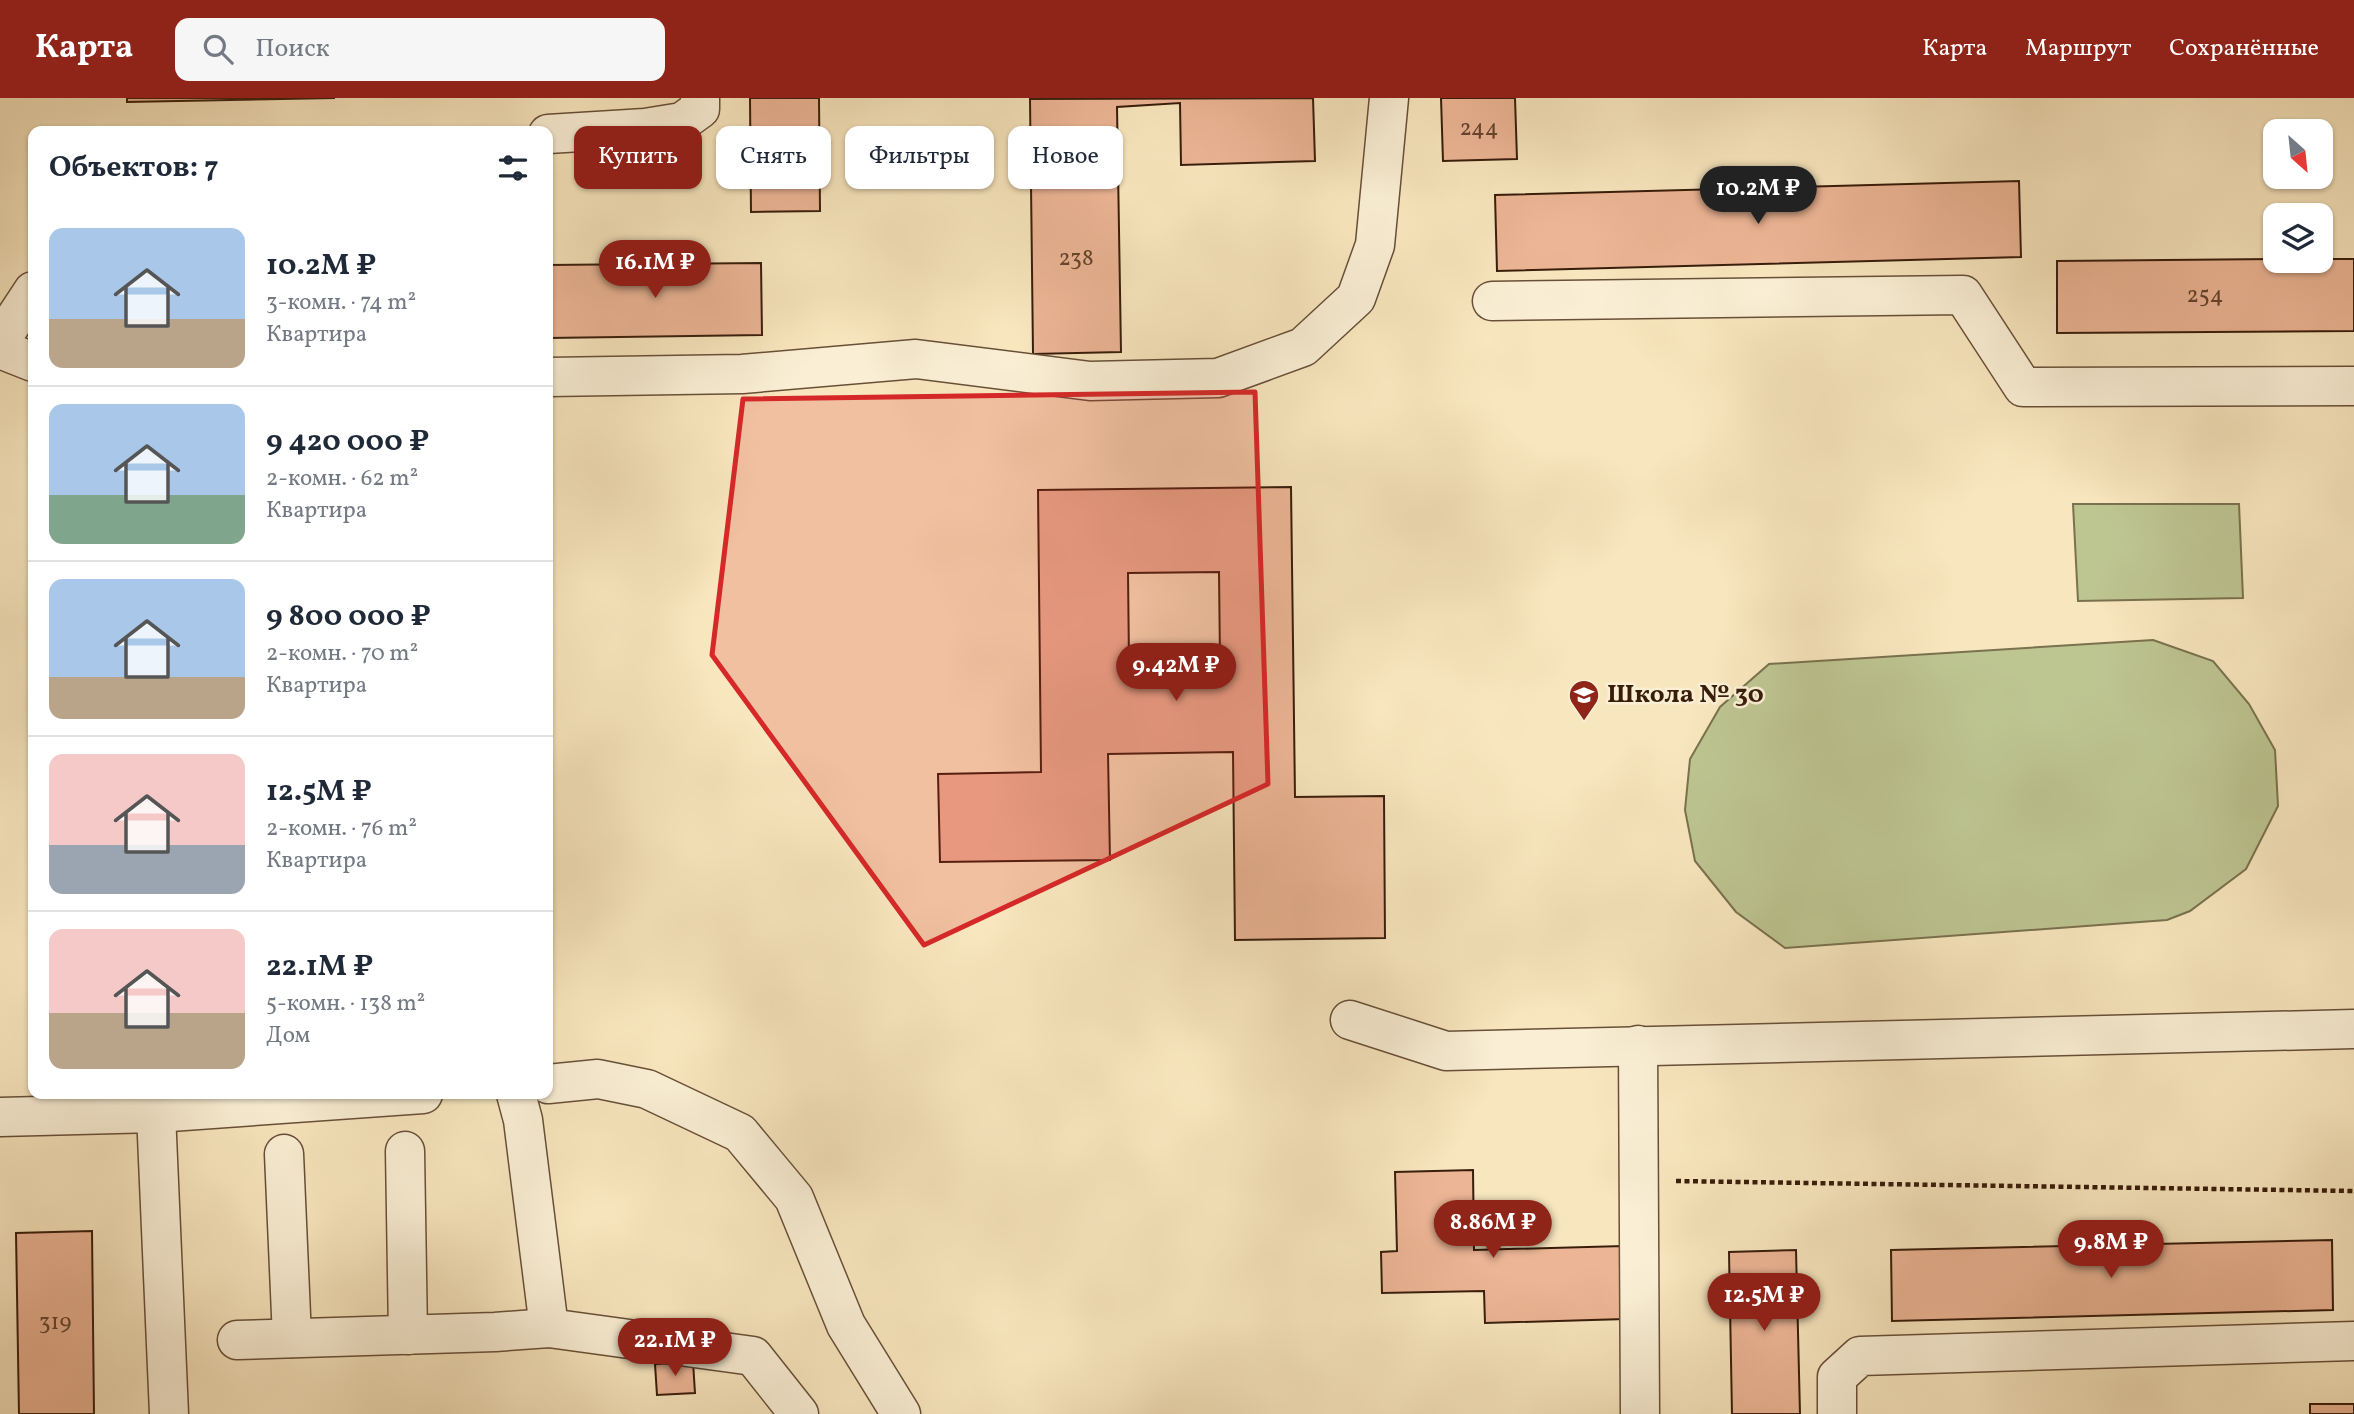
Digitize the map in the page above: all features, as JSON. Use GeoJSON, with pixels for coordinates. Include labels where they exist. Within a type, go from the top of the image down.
{"type":"FeatureCollection","features":[{"type":"Feature","properties":{"kind":"lane"},"geometry":{"type":"LineString","coordinates":[[553,134],[645,128],[682,122],[699,109],[700,98]]}},
{"type":"Feature","properties":{"kind":"lane"},"geometry":{"type":"LineString","coordinates":[[553,377],[742,374],[916,359],[1090,381],[1218,378],[1303,347],[1356,298],[1375,245],[1390,98]]}},
{"type":"Feature","properties":{"kind":"lane"},"geometry":{"type":"LineString","coordinates":[[1492,301],[1963,295],[2024,387],[2354,386]]}},
{"type":"Feature","properties":{"kind":"lane"},"geometry":{"type":"LineString","coordinates":[[0,341],[28,299]]}},
{"type":"Feature","properties":{"kind":"lane"},"geometry":{"type":"LineString","coordinates":[[0,349],[28,360]]}},
{"type":"Feature","properties":{"kind":"lane"},"geometry":{"type":"LineString","coordinates":[[1350,1020],[1446,1051],[2354,1029]]}},
{"type":"Feature","properties":{"kind":"lane"},"geometry":{"type":"LineString","coordinates":[[1638,1045],[1640,1414]]}},
{"type":"Feature","properties":{"kind":"lane"},"geometry":{"type":"LineString","coordinates":[[553,1083],[597,1079],[648,1089],[740,1133],[794,1198],[845,1325],[901,1414]]}},
{"type":"Feature","properties":{"kind":"lane"},"geometry":{"type":"LineString","coordinates":[[0,1117],[156,1113],[352,1099]]}},
{"type":"Feature","properties":{"kind":"lane"},"geometry":{"type":"LineString","coordinates":[[517,1099],[523,1119],[549,1328]]}},
{"type":"Feature","properties":{"kind":"lane"},"geometry":{"type":"LineString","coordinates":[[156,1113],[169,1414]]}},
{"type":"Feature","properties":{"kind":"lane"},"geometry":{"type":"LineString","coordinates":[[405,1151],[408,1335]]}},
{"type":"Feature","properties":{"kind":"lane"},"geometry":{"type":"LineString","coordinates":[[284,1154],[292,1338]]}},
{"type":"Feature","properties":{"kind":"lane"},"geometry":{"type":"LineString","coordinates":[[237,1340],[549,1328],[753,1356],[799,1414]]}},
{"type":"Feature","properties":{"kind":"lane"},"geometry":{"type":"LineString","coordinates":[[1837,1414],[1838,1377],[1860,1356],[2354,1341]]}},
{"type":"Feature","properties":{"kind":"path"},"geometry":{"type":"LineString","coordinates":[[1639,1181],[2354,1191]]}},
{"type":"Feature","properties":{"kind":"highlighted area"},"geometry":{"type":"Polygon","coordinates":[[[1255,392],[1268,784],[924,945],[712,655],[743,399],[1255,392]]]}},
{"type":"Feature","properties":{"kind":"green space"},"geometry":{"type":"Polygon","coordinates":[[[2073,504],[2239,504],[2243,598],[2078,601],[2073,504]]]}},
{"type":"Feature","properties":{"kind":"green space"},"geometry":{"type":"Polygon","coordinates":[[[2153,640],[2213,661],[2249,704],[2275,750],[2278,806],[2246,869],[2190,911],[2167,920],[1785,948],[1736,912],[1695,861],[1685,810],[1690,759],[1720,707],[1769,664],[2153,640]]]}},
{"type":"Feature","properties":{"kind":"building"},"geometry":{"type":"Polygon","coordinates":[[[127,98],[335,98],[127,102],[127,98]]]}},
{"type":"Feature","properties":{"kind":"building"},"geometry":{"type":"Polygon","coordinates":[[[750,98],[819,98],[819,126],[750,126],[750,98]]]}},
{"type":"Feature","properties":{"kind":"building"},"geometry":{"type":"Polygon","coordinates":[[[1313,98],[1315,161],[1181,165],[1180,103],[1117,107],[1117,126],[1030,126],[1030,99],[1313,98]]]}},
{"type":"Feature","properties":{"kind":"building"},"geometry":{"type":"Polygon","coordinates":[[[1441,98],[1515,98],[1517,159],[1443,161],[1441,98]]]}},
{"type":"Feature","properties":{"kind":"building"},"geometry":{"type":"Polygon","coordinates":[[[2019,181],[2021,257],[1497,271],[1495,195],[2019,181]]]}},
{"type":"Feature","properties":{"kind":"building"},"geometry":{"type":"Polygon","coordinates":[[[751,189],[820,189],[820,211],[751,212],[751,189]]]}},
{"type":"Feature","properties":{"kind":"building"},"geometry":{"type":"Polygon","coordinates":[[[1031,189],[1118,189],[1121,352],[1033,354],[1031,189]]]}},
{"type":"Feature","properties":{"kind":"building"},"geometry":{"type":"Polygon","coordinates":[[[2263,259],[2263,273],[2333,273],[2333,259],[2354,259],[2354,331],[2057,333],[2057,261],[2263,259]]]}},
{"type":"Feature","properties":{"kind":"building"},"geometry":{"type":"Polygon","coordinates":[[[761,263],[762,335],[553,338],[553,265],[761,263]]]}},
{"type":"Feature","properties":{"kind":"building"},"geometry":{"type":"Polygon","coordinates":[[[1291,487],[1295,797],[1384,796],[1385,938],[1235,940],[1233,752],[1108,754],[1110,860],[940,862],[938,774],[1041,772],[1038,490],[1291,487]],[[1219,572],[1128,573],[1129,662],[1220,661],[1219,572]]]}},
{"type":"Feature","properties":{"kind":"building"},"geometry":{"type":"Polygon","coordinates":[[[1473,1170],[1474,1250],[1623,1246],[1625,1319],[1485,1323],[1484,1291],[1382,1293],[1381,1252],[1397,1251],[1395,1172],[1473,1170]]]}},
{"type":"Feature","properties":{"kind":"building"},"geometry":{"type":"Polygon","coordinates":[[[92,1231],[94,1414],[19,1414],[16,1233],[92,1231]]]}},
{"type":"Feature","properties":{"kind":"building"},"geometry":{"type":"Polygon","coordinates":[[[2332,1240],[2333,1310],[1892,1321],[1891,1250],[2332,1240]]]}},
{"type":"Feature","properties":{"kind":"building"},"geometry":{"type":"Polygon","coordinates":[[[1796,1250],[1800,1414],[1732,1414],[1729,1252],[1796,1250]]]}},
{"type":"Feature","properties":{"kind":"building"},"geometry":{"type":"Polygon","coordinates":[[[693,1362],[695,1393],[657,1395],[655,1364],[693,1362]]]}},
{"type":"Feature","properties":{"kind":"building"},"geometry":{"type":"Polygon","coordinates":[[[2310,1404],[2354,1404],[2354,1414],[2310,1414],[2310,1404]]]}},
{"type":"Feature","properties":{"kind":"place","name":"Школа № 30"},"geometry":{"type":"Point","coordinates":[1584,722]}}]}
